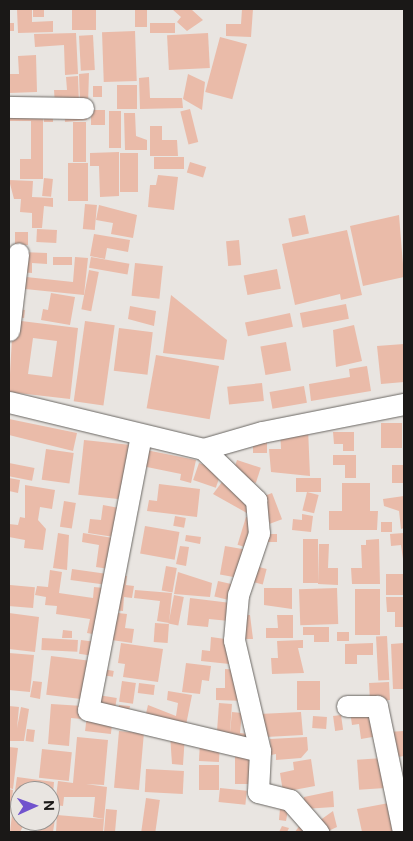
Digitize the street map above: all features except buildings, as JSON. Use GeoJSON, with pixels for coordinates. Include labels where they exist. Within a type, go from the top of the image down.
{"type":"FeatureCollection","features":[{"type":"Feature","properties":{"kind":"street"},"geometry":{"type":"LineString","coordinates":[[9,107],[83,108]]}},
{"type":"Feature","properties":{"kind":"street"},"geometry":{"type":"LineString","coordinates":[[9,330],[18,254]]}},
{"type":"Feature","properties":{"kind":"street"},"geometry":{"type":"LineString","coordinates":[[9,402],[204,449],[262,432],[404,404]]}},
{"type":"Feature","properties":{"kind":"street"},"geometry":{"type":"LineString","coordinates":[[140,435],[88,710],[260,751]]}},
{"type":"Feature","properties":{"kind":"street"},"geometry":{"type":"LineString","coordinates":[[204,449],[256,500],[259,533],[238,595],[234,640],[260,751],[258,792],[290,800],[318,832]]}},
{"type":"Feature","properties":{"kind":"street"},"geometry":{"type":"LineString","coordinates":[[348,706],[377,706],[403,832]]}}]}
